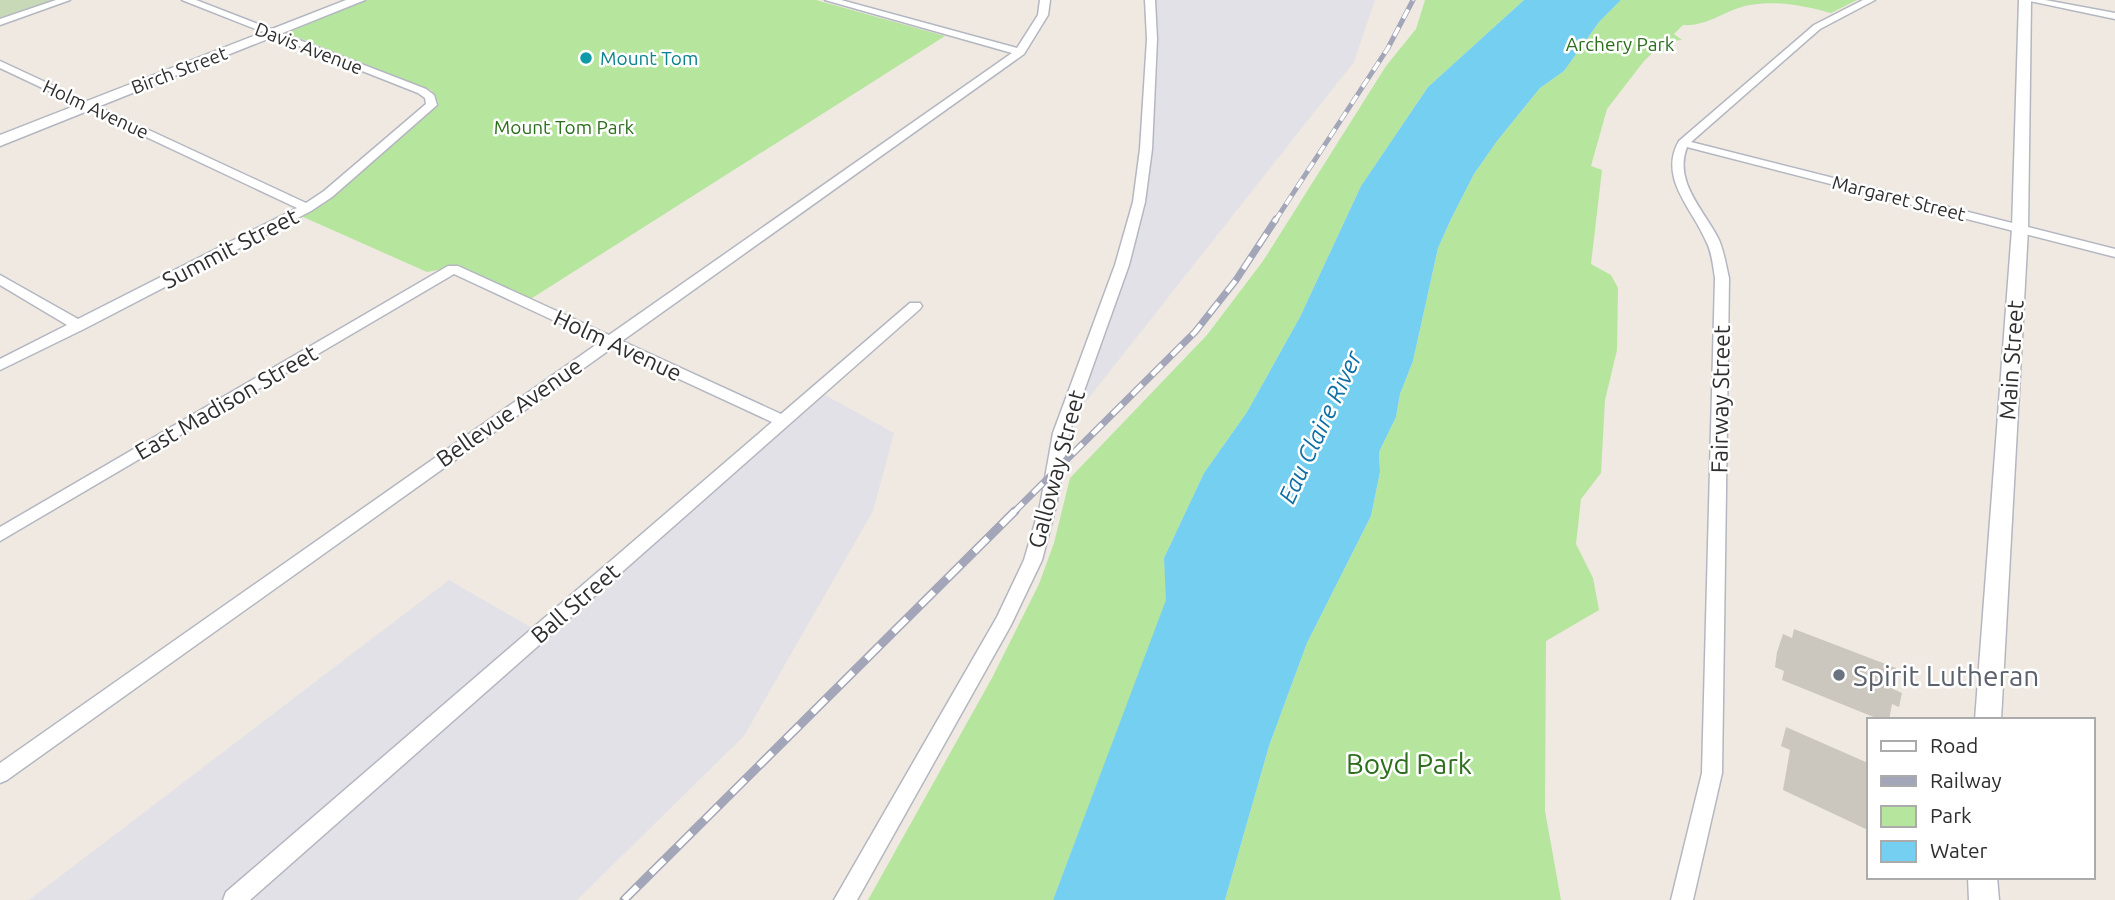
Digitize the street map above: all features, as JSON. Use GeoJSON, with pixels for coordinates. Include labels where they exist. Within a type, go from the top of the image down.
{"type":"FeatureCollection","features":[{"type":"Feature","properties":{"kind":"main road","name":"Birch Street"},"geometry":{"type":"LineString","coordinates":[[0,141],[358,0]]}},
{"type":"Feature","properties":{"kind":"street"},"geometry":{"type":"LineString","coordinates":[[0,22],[65,0]]}},
{"type":"Feature","properties":{"kind":"street","name":"Davis Avenue"},"geometry":{"type":"LineString","coordinates":[[187,0],[430,97]]}},
{"type":"Feature","properties":{"kind":"street"},"geometry":{"type":"LineString","coordinates":[[830,0],[1020,52],[1043,15],[1045,0]]}},
{"type":"Feature","properties":{"kind":"street","name":"Galloway Street"},"geometry":{"type":"LineString","coordinates":[[845,900],[1005,620],[1033,560],[1048,506],[1061,433],[1122,265],[1139,202],[1146,149],[1152,39],[1150,0]]}},
{"type":"Feature","properties":{"kind":"street"},"geometry":{"type":"LineString","coordinates":[[1683,143],[1817,27],[1870,0]]}},
{"type":"Feature","properties":{"kind":"street"},"geometry":{"type":"LineString","coordinates":[[2027,0],[2115,16]]}},
{"type":"Feature","properties":{"kind":"street","name":"Main Street"},"geometry":{"type":"LineString","coordinates":[[1989,718],[2020,229],[2027,0]]}},
{"type":"Feature","properties":{"kind":"street","name":"Bellevue Avenue"},"geometry":{"type":"LineString","coordinates":[[0,774],[1020,52]]}},
{"type":"Feature","properties":{"kind":"street","name":"Holm Avenue"},"geometry":{"type":"LineString","coordinates":[[0,64],[307,208]]}},
{"type":"Feature","properties":{"kind":"street","name":"Summit Street"},"geometry":{"type":"LineString","coordinates":[[0,365],[307,208],[328,194],[432,106],[430,97]]}},
{"type":"Feature","properties":{"kind":"street","name":"Margaret Street"},"geometry":{"type":"LineString","coordinates":[[1683,143],[2115,253]]}},
{"type":"Feature","properties":{"kind":"street","name":"Fairway Street"},"geometry":{"type":"LineString","coordinates":[[1682,900],[1712,772],[1722,278],[1713,241],[1675,166],[1676,154],[1683,143]]}},
{"type":"Feature","properties":{"kind":"street","name":"Holm Avenue"},"geometry":{"type":"LineString","coordinates":[[453,269],[783,421]]}},
{"type":"Feature","properties":{"kind":"street","name":"East Madison Street"},"geometry":{"type":"LineString","coordinates":[[0,536],[453,269]]}},
{"type":"Feature","properties":{"kind":"street"},"geometry":{"type":"LineString","coordinates":[[0,279],[79,326]]}},
{"type":"Feature","properties":{"kind":"street","name":"Ball Street"},"geometry":{"type":"LineString","coordinates":[[234,900],[915,306]]}},
{"type":"Feature","properties":{"kind":"street"},"geometry":{"type":"LineString","coordinates":[[1982,879],[1984,900]]}},
{"type":"Feature","properties":{"kind":"shaded area"},"geometry":{"type":"Polygon","coordinates":[[[1150,0],[1375,0],[1354,62],[1061,433],[1139,202],[1150,0]]]}},
{"type":"Feature","properties":{"kind":"shaded area"},"geometry":{"type":"Polygon","coordinates":[[[825,395],[894,433],[873,511],[744,736],[577,900],[29,900],[449,580],[541,633],[783,421],[825,395]]]}},
{"type":"Feature","properties":{"kind":"green space"},"geometry":{"type":"Polygon","coordinates":[[[0,0],[57,0],[0,19],[0,0]]]}},
{"type":"Feature","properties":{"kind":"green space","name":"Mount Tom Park"},"geometry":{"type":"Polygon","coordinates":[[[365,0],[816,0],[945,36],[529,300],[453,267],[427,272],[301,216],[338,192],[438,102],[431,90],[287,33],[365,0]]]}},
{"type":"Feature","properties":{"kind":"green space"},"geometry":{"type":"Polygon","coordinates":[[[1425,0],[1524,0],[1428,87],[1361,186],[1300,317],[1247,412],[1204,473],[1164,558],[1167,600],[1053,900],[868,900],[992,678],[1039,584],[1054,543],[1070,478],[1207,335],[1263,261],[1386,66],[1416,29],[1425,0]]]}},
{"type":"Feature","properties":{"kind":"green space","name":"Boyd Park"},"geometry":{"type":"Polygon","coordinates":[[[1621,0],[1857,0],[1831,13],[1780,3],[1750,5],[1709,21],[1683,25],[1674,34],[1682,40],[1664,42],[1644,61],[1607,109],[1591,166],[1602,170],[1591,264],[1611,275],[1618,288],[1617,350],[1605,400],[1601,473],[1581,499],[1576,544],[1593,578],[1599,610],[1546,641],[1545,811],[1561,900],[1225,900],[1269,746],[1307,643],[1371,516],[1380,472],[1379,452],[1396,417],[1400,394],[1413,361],[1438,248],[1474,174],[1497,141],[1540,88],[1564,71],[1599,22],[1621,0]]]}},
{"type":"Feature","properties":{"kind":"water","name":"Eau Claire River"},"geometry":{"type":"Polygon","coordinates":[[[1524,0],[1621,0],[1599,22],[1564,71],[1540,88],[1497,141],[1474,174],[1438,248],[1413,361],[1400,394],[1396,417],[1379,452],[1380,472],[1371,516],[1307,643],[1269,746],[1225,900],[1053,900],[1166,600],[1164,558],[1204,473],[1247,412],[1300,317],[1361,186],[1428,87],[1524,0]]]}},
{"type":"Feature","properties":{"kind":"building","name":"Spirit Lutheran"},"geometry":{"type":"Polygon","coordinates":[[[1794,629],[1896,668],[1893,689],[1902,693],[1899,707],[1892,704],[1889,718],[1876,718],[1782,680],[1784,671],[1775,667],[1777,652],[1783,634],[1792,638],[1794,629]]]}},
{"type":"Feature","properties":{"kind":"building","name":"Spirit Lutheran"},"geometry":{"type":"Polygon","coordinates":[[[1786,727],[1867,763],[1867,830],[1783,790],[1790,750],[1781,746],[1786,727]]]}},
{"type":"Feature","properties":{"kind":"railway"},"geometry":{"type":"LineString","coordinates":[[1275,221],[1388,48],[1413,0]]}},
{"type":"Feature","properties":{"kind":"railway"},"geometry":{"type":"LineString","coordinates":[[1013,513],[1195,332],[1236,280],[1276,219]]}},
{"type":"Feature","properties":{"kind":"railway"},"geometry":{"type":"LineString","coordinates":[[624,900],[1015,511]]}},
{"type":"Feature","properties":{"kind":"place","name":"Mount Tom"},"geometry":{"type":"Point","coordinates":[586,58]}},
{"type":"Feature","properties":{"kind":"place","name":"Spirit Lutheran"},"geometry":{"type":"Point","coordinates":[1839,675]}},
{"type":"Feature","properties":{"kind":"park label","name":"Archery Park"},"geometry":{"type":"Point","coordinates":[1620,44]}}]}
